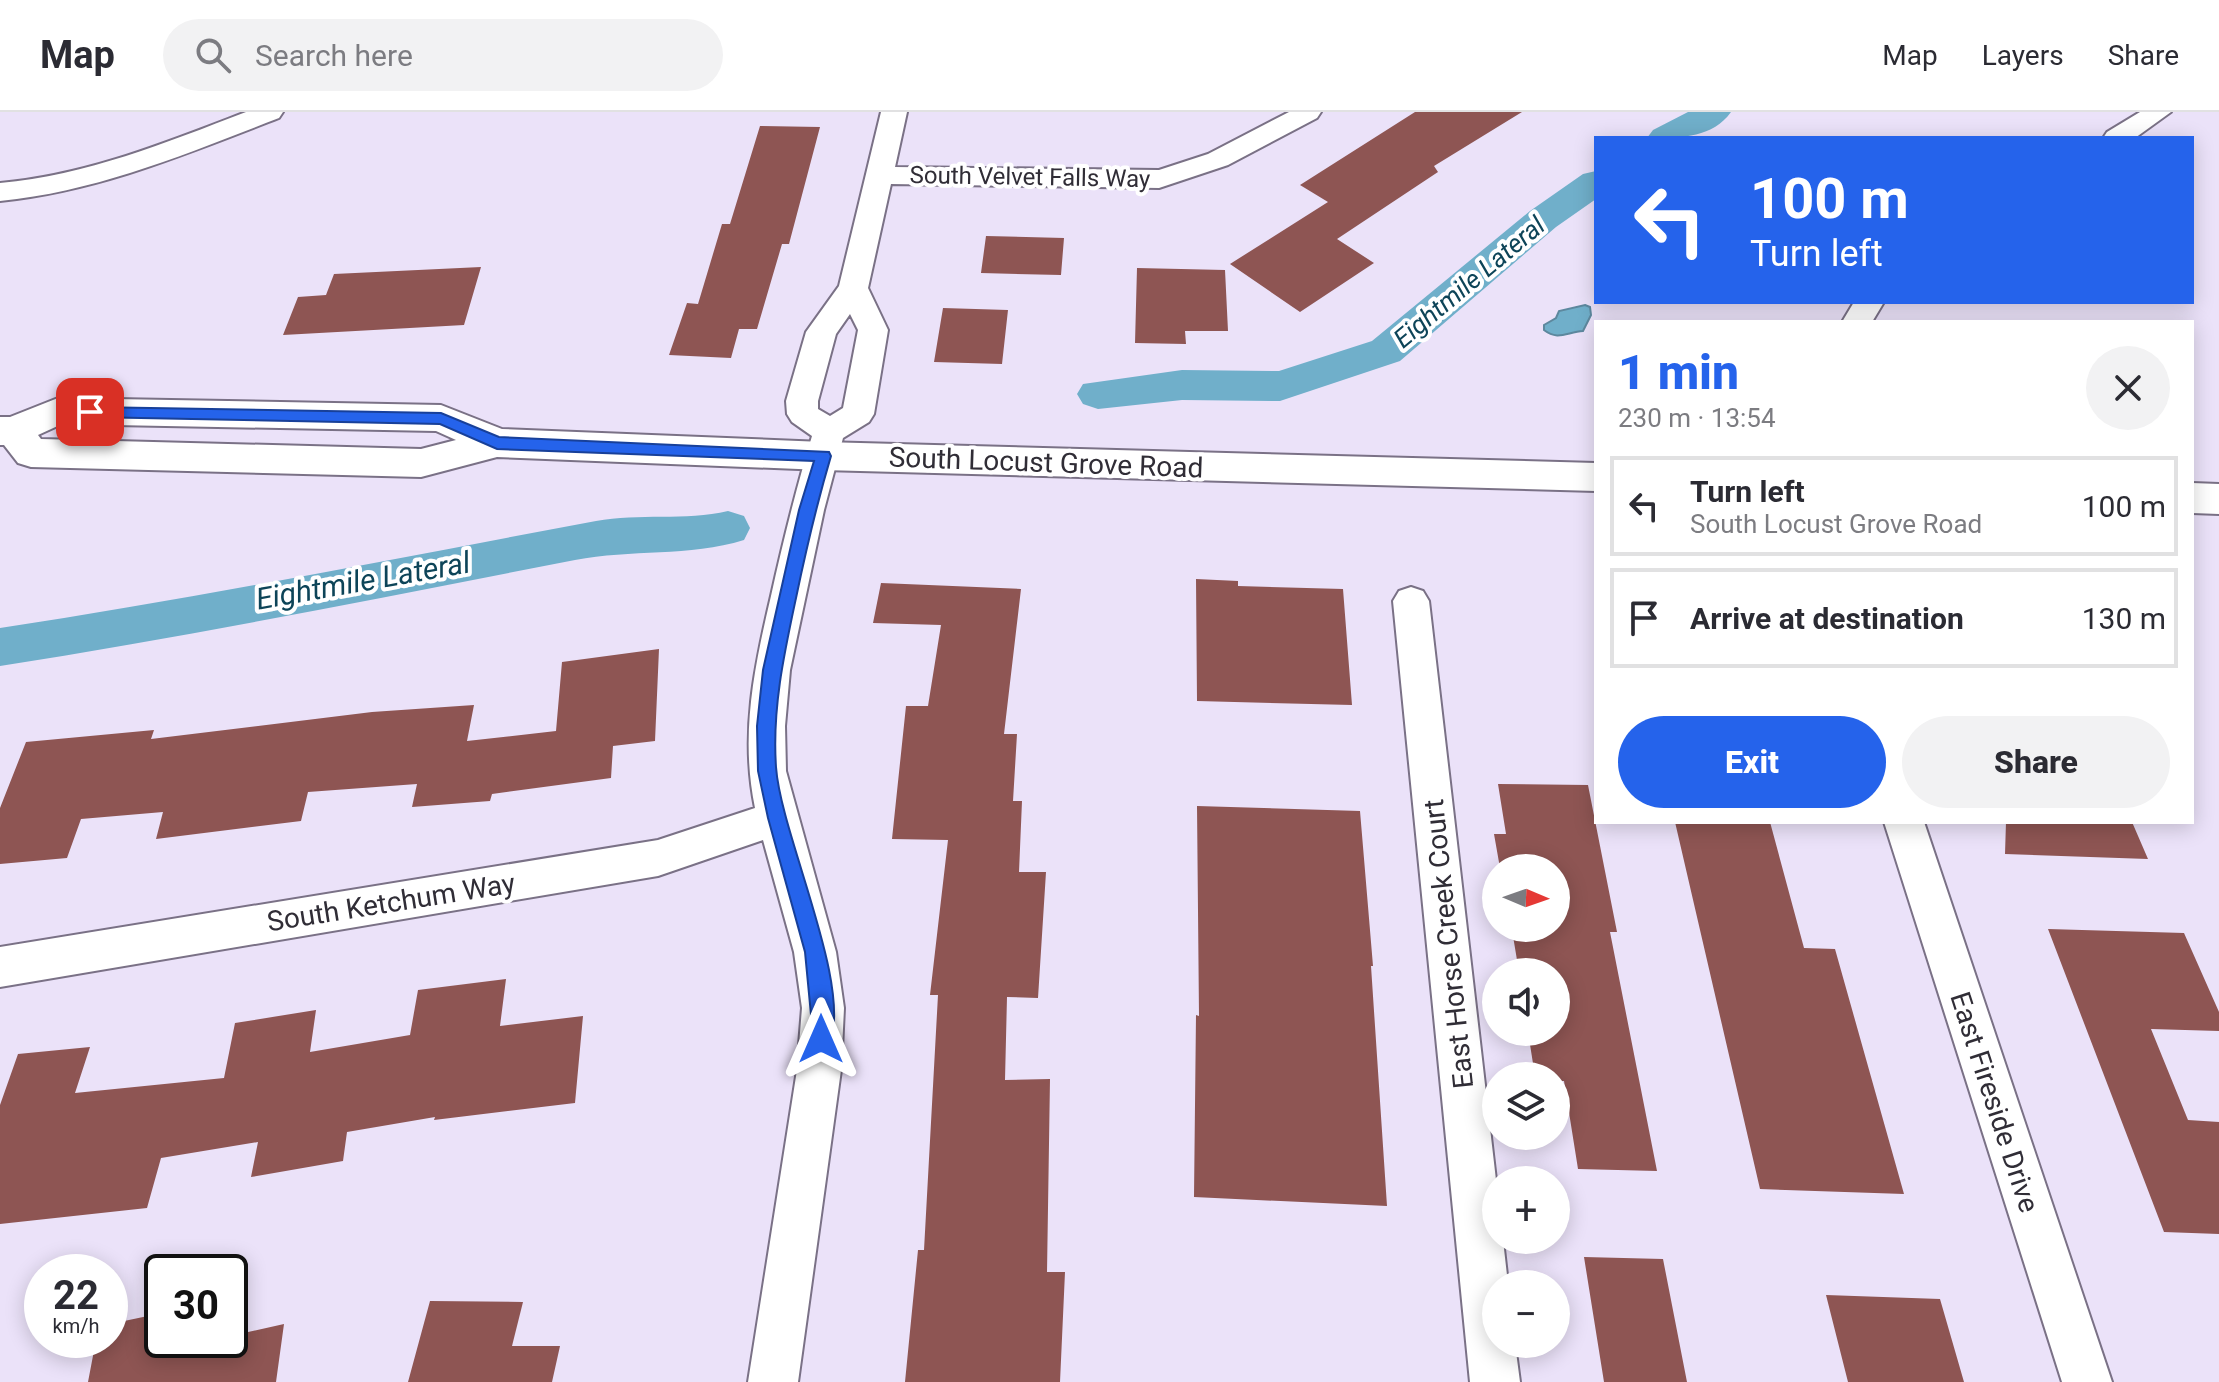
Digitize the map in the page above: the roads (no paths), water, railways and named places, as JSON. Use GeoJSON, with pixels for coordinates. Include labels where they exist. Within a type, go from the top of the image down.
{"type":"FeatureCollection","features":[{"type":"Feature","properties":{"kind":"main road","name":"South Locust Grove Road"},"geometry":{"type":"LineString","coordinates":[[7,431],[31,453],[421,463],[497,443],[826,444],[1594,477]]}},
{"type":"Feature","properties":{"kind":"main road"},"geometry":{"type":"LineString","coordinates":[[2194,498],[2219,499]]}},
{"type":"Feature","properties":{"kind":"street"},"geometry":{"type":"LineString","coordinates":[[0,192],[56,187],[115,170],[270,112]]}},
{"type":"Feature","properties":{"kind":"street"},"geometry":{"type":"LineString","coordinates":[[826,444],[803,414],[802,401],[821,332],[853,288],[894,112]]}},
{"type":"Feature","properties":{"kind":"street","name":"South Velvet Falls Way"},"geometry":{"type":"LineString","coordinates":[[881,175],[1159,179],[1197,170],[1229,157],[1308,112]]}},
{"type":"Feature","properties":{"kind":"street"},"geometry":{"type":"LineString","coordinates":[[2119,136],[2158,112]]}},
{"type":"Feature","properties":{"kind":"street"},"geometry":{"type":"LineString","coordinates":[[773,1382],[819,1070],[823,1008],[815,952],[777,818],[767,771],[766,741],[772,670],[807,510],[826,444],[858,414],[873,330],[853,288]]}},
{"type":"Feature","properties":{"kind":"street","name":"East Horse Creek Court"},"geometry":{"type":"LineString","coordinates":[[1411,601],[1495,1382]]}},
{"type":"Feature","properties":{"kind":"street","name":"South Ketchum Way"},"geometry":{"type":"LineString","coordinates":[[0,967],[658,858],[777,818]]}},
{"type":"Feature","properties":{"kind":"street","name":"East Fireside Drive"},"geometry":{"type":"LineString","coordinates":[[1905,824],[2087,1382]]}},
{"type":"Feature","properties":{"kind":"water"},"geometry":{"type":"Polygon","coordinates":[[[1585,305],[1590,307],[1591,315],[1583,331],[1558,335],[1544,330],[1544,325],[1556,318],[1559,311],[1585,305]]]}},
{"type":"Feature","properties":{"kind":"waterway","name":"Eightmile Lateral"},"geometry":{"type":"LineString","coordinates":[[1669,136],[1714,112]]}},
{"type":"Feature","properties":{"kind":"waterway","name":"Eightmile Lateral"},"geometry":{"type":"LineString","coordinates":[[1098,394],[1182,385],[1280,386],[1386,351],[1543,219],[1594,183]]}},
{"type":"Feature","properties":{"kind":"waterway","name":"Eightmile Lateral"},"geometry":{"type":"LineString","coordinates":[[0,647],[124,628],[609,536],[707,533],[728,528]]}}]}
